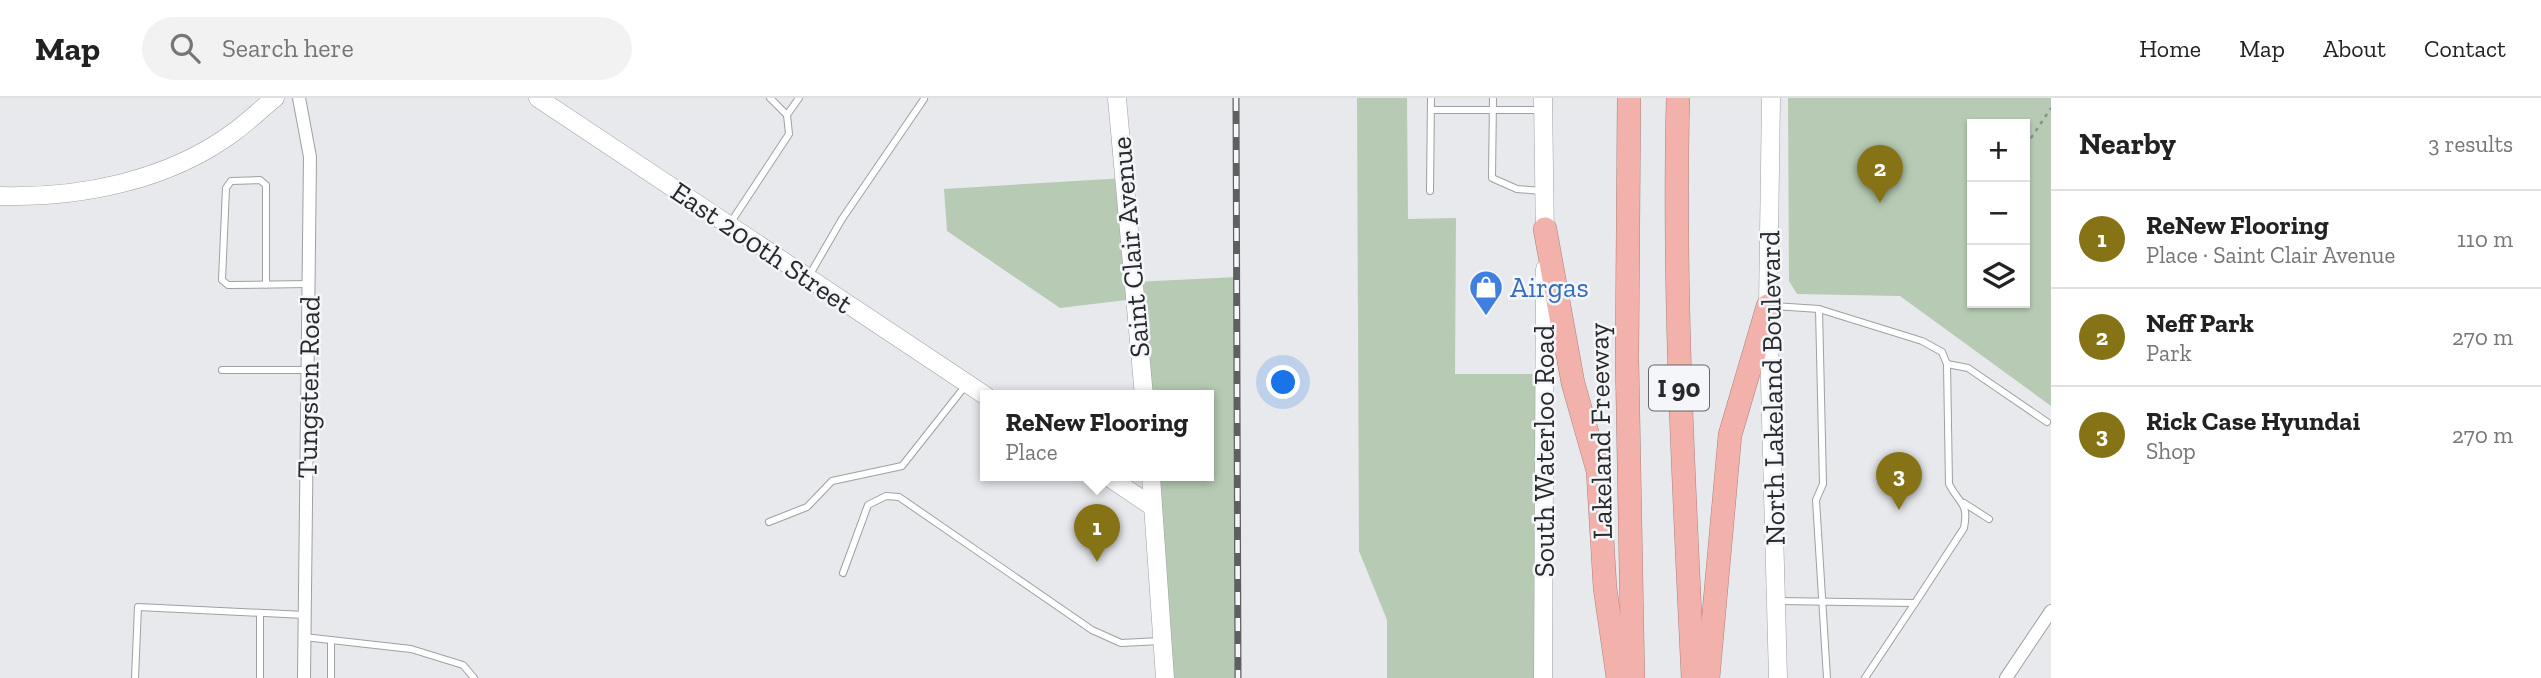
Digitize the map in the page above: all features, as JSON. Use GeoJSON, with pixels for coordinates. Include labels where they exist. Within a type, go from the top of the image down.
{"type":"FeatureCollection","features":[{"type":"Feature","properties":{"kind":"highway","name":"Lakeland Freeway"},"geometry":{"type":"LineString","coordinates":[[1625,668],[1629,98]]}},
{"type":"Feature","properties":{"kind":"highway","name":"I 90"},"geometry":{"type":"LineString","coordinates":[[1678,98],[1676,189],[1680,409],[1698,678]]}},
{"type":"Feature","properties":{"kind":"highway"},"geometry":{"type":"LineString","coordinates":[[1545,229],[1573,383],[1598,471],[1605,588],[1625,668]]}},
{"type":"Feature","properties":{"kind":"highway"},"geometry":{"type":"LineString","coordinates":[[1698,678],[1730,435],[1768,306]]}},
{"type":"Feature","properties":{"kind":"street"},"geometry":{"type":"LineString","coordinates":[[0,200],[105,188],[141,177],[187,159],[232,134],[275,98]]}},
{"type":"Feature","properties":{"kind":"street","name":"Tungsten Road"},"geometry":{"type":"LineString","coordinates":[[299,98],[310,157],[304,678]]}},
{"type":"Feature","properties":{"kind":"street","name":"East 200th Street"},"geometry":{"type":"LineString","coordinates":[[538,98],[980,392]]}},
{"type":"Feature","properties":{"kind":"street","name":"Saint Clair Avenue"},"geometry":{"type":"LineString","coordinates":[[1117,98],[1142,390]]}},
{"type":"Feature","properties":{"kind":"street","name":"North Lakeland Boulevard"},"geometry":{"type":"LineString","coordinates":[[1771,98],[1768,306],[1778,678]]}},
{"type":"Feature","properties":{"kind":"street","name":"South Waterloo Road"},"geometry":{"type":"LineString","coordinates":[[1543,104],[1543,678]]}},
{"type":"Feature","properties":{"kind":"street"},"geometry":{"type":"LineString","coordinates":[[1114,481],[1153,507]]}},
{"type":"Feature","properties":{"kind":"street"},"geometry":{"type":"LineString","coordinates":[[1151,481],[1165,678]]}},
{"type":"Feature","properties":{"kind":"street"},"geometry":{"type":"LineString","coordinates":[[2007,678],[2051,611]]}},
{"type":"Feature","properties":{"kind":"lane"},"geometry":{"type":"LineString","coordinates":[[729,225],[789,134],[787,115],[770,98]]}},
{"type":"Feature","properties":{"kind":"lane"},"geometry":{"type":"LineString","coordinates":[[787,115],[799,98]]}},
{"type":"Feature","properties":{"kind":"lane"},"geometry":{"type":"LineString","coordinates":[[1430,191],[1431,98]]}},
{"type":"Feature","properties":{"kind":"lane"},"geometry":{"type":"LineString","coordinates":[[1493,98],[1492,178],[1517,189],[1544,191]]}},
{"type":"Feature","properties":{"kind":"lane"},"geometry":{"type":"LineString","coordinates":[[808,278],[842,219],[923,99]]}},
{"type":"Feature","properties":{"kind":"lane"},"geometry":{"type":"LineString","coordinates":[[1431,110],[1493,111],[1543,104]]}},
{"type":"Feature","properties":{"kind":"lane"},"geometry":{"type":"LineString","coordinates":[[266,285],[266,185],[260,180],[232,181],[226,188],[222,280],[228,285],[266,285],[309,284]]}},
{"type":"Feature","properties":{"kind":"lane"},"geometry":{"type":"LineString","coordinates":[[1768,306],[1819,309],[1922,341],[1942,352],[1947,364],[1949,485],[1954,495],[1989,519]]}},
{"type":"Feature","properties":{"kind":"lane"},"geometry":{"type":"LineString","coordinates":[[1819,309],[1823,484],[1816,500],[1827,678]]}},
{"type":"Feature","properties":{"kind":"lane"},"geometry":{"type":"LineString","coordinates":[[1947,364],[1968,368],[2047,422]]}},
{"type":"Feature","properties":{"kind":"lane"},"geometry":{"type":"LineString","coordinates":[[222,370],[308,370]]}},
{"type":"Feature","properties":{"kind":"lane"},"geometry":{"type":"LineString","coordinates":[[769,522],[807,507],[832,481],[902,466],[967,384]]}},
{"type":"Feature","properties":{"kind":"lane"},"geometry":{"type":"LineString","coordinates":[[843,573],[868,505],[886,496],[899,497],[1092,630],[1121,643],[1163,641]]}},
{"type":"Feature","properties":{"kind":"lane"},"geometry":{"type":"LineString","coordinates":[[1865,678],[1964,528],[1964,503]]}},
{"type":"Feature","properties":{"kind":"lane"},"geometry":{"type":"LineString","coordinates":[[1776,601],[1915,603]]}},
{"type":"Feature","properties":{"kind":"lane"},"geometry":{"type":"LineString","coordinates":[[135,678],[138,607],[305,615]]}},
{"type":"Feature","properties":{"kind":"lane"},"geometry":{"type":"LineString","coordinates":[[260,613],[260,678]]}},
{"type":"Feature","properties":{"kind":"lane"},"geometry":{"type":"LineString","coordinates":[[304,637],[411,649],[463,665],[474,678]]}},
{"type":"Feature","properties":{"kind":"lane"},"geometry":{"type":"LineString","coordinates":[[331,640],[331,678]]}},
{"type":"Feature","properties":{"kind":"path"},"geometry":{"type":"LineString","coordinates":[[2030,140],[2051,108]]}},
{"type":"Feature","properties":{"kind":"green space"},"geometry":{"type":"Polygon","coordinates":[[[1357,98],[1407,98],[1408,219],[1456,218],[1455,374],[1544,374],[1543,678],[1387,678],[1387,620],[1359,551],[1357,98]]]}},
{"type":"Feature","properties":{"kind":"green space"},"geometry":{"type":"Polygon","coordinates":[[[1788,98],[2051,98],[2051,406],[1900,296],[1797,294],[1789,281],[1788,98]]]}},
{"type":"Feature","properties":{"kind":"green space"},"geometry":{"type":"Polygon","coordinates":[[[1125,178],[1134,282],[1237,277],[1238,678],[1165,678],[1151,481],[1214,481],[1214,390],[1143,390],[1135,299],[1060,308],[947,231],[944,189],[1125,178]]]}},
{"type":"Feature","properties":{"kind":"railway"},"geometry":{"type":"LineString","coordinates":[[1236,98],[1238,678]]}},
{"type":"Feature","properties":{"kind":"place","name":"Neff Park"},"geometry":{"type":"Point","coordinates":[1880,203]}},
{"type":"Feature","properties":{"kind":"place","name":"Airgas"},"geometry":{"type":"Point","coordinates":[1486,317]}},
{"type":"Feature","properties":{"kind":"place","name":"Rick Case Hyundai"},"geometry":{"type":"Point","coordinates":[1899,510]}},
{"type":"Feature","properties":{"kind":"place","name":"ReNew Flooring"},"geometry":{"type":"Point","coordinates":[1097,562]}}]}
